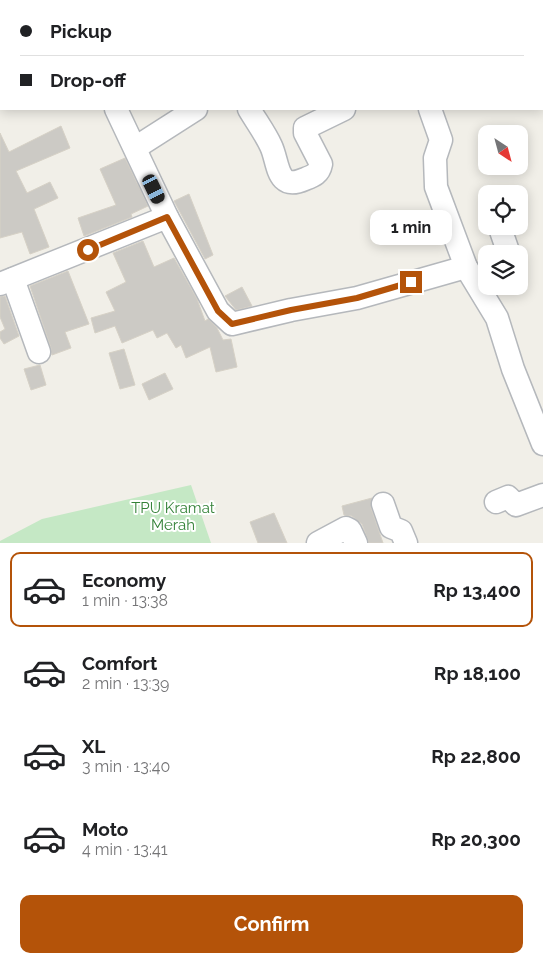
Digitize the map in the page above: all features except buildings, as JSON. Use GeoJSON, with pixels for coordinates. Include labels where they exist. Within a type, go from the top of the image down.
{"type":"FeatureCollection","features":[{"type":"Feature","properties":{"kind":"street"},"geometry":{"type":"LineString","coordinates":[[330,0],[337,0]]}},
{"type":"Feature","properties":{"kind":"street"},"geometry":{"type":"LineString","coordinates":[[116,110],[167,217],[218,311],[232,324],[291,310],[475,274]]}},
{"type":"Feature","properties":{"kind":"street"},"geometry":{"type":"LineString","coordinates":[[135,148],[194,110]]}},
{"type":"Feature","properties":{"kind":"street"},"geometry":{"type":"LineString","coordinates":[[250,110],[272,148],[276,165],[281,174],[285,180],[296,183],[316,175],[320,168],[320,164],[304,133],[305,128],[342,110]]}},
{"type":"Feature","properties":{"kind":"street"},"geometry":{"type":"LineString","coordinates":[[430,110],[441,140],[435,158],[436,187],[497,318],[513,369],[543,444]]}},
{"type":"Feature","properties":{"kind":"street"},"geometry":{"type":"LineString","coordinates":[[38,352],[7,282],[167,217]]}},
{"type":"Feature","properties":{"kind":"street"},"geometry":{"type":"LineString","coordinates":[[496,502],[508,497],[516,505],[543,495]]}},
{"type":"Feature","properties":{"kind":"street"},"geometry":{"type":"LineString","coordinates":[[384,504],[391,527],[401,531],[406,543]]}},
{"type":"Feature","properties":{"kind":"street"},"geometry":{"type":"LineString","coordinates":[[318,543],[346,528],[350,530],[356,543]]}},
{"type":"Feature","properties":{"kind":"green space","name":"TPU Kramat Merah"},"geometry":{"type":"Polygon","coordinates":[[[191,485],[211,543],[0,543],[0,541],[42,519],[191,485]]]}},
{"type":"Feature","properties":{"kind":"route"},"geometry":{"type":"LineString","coordinates":[[88,250],[167,217],[218,311],[232,324],[291,310],[357,298],[411,282]]}}]}
